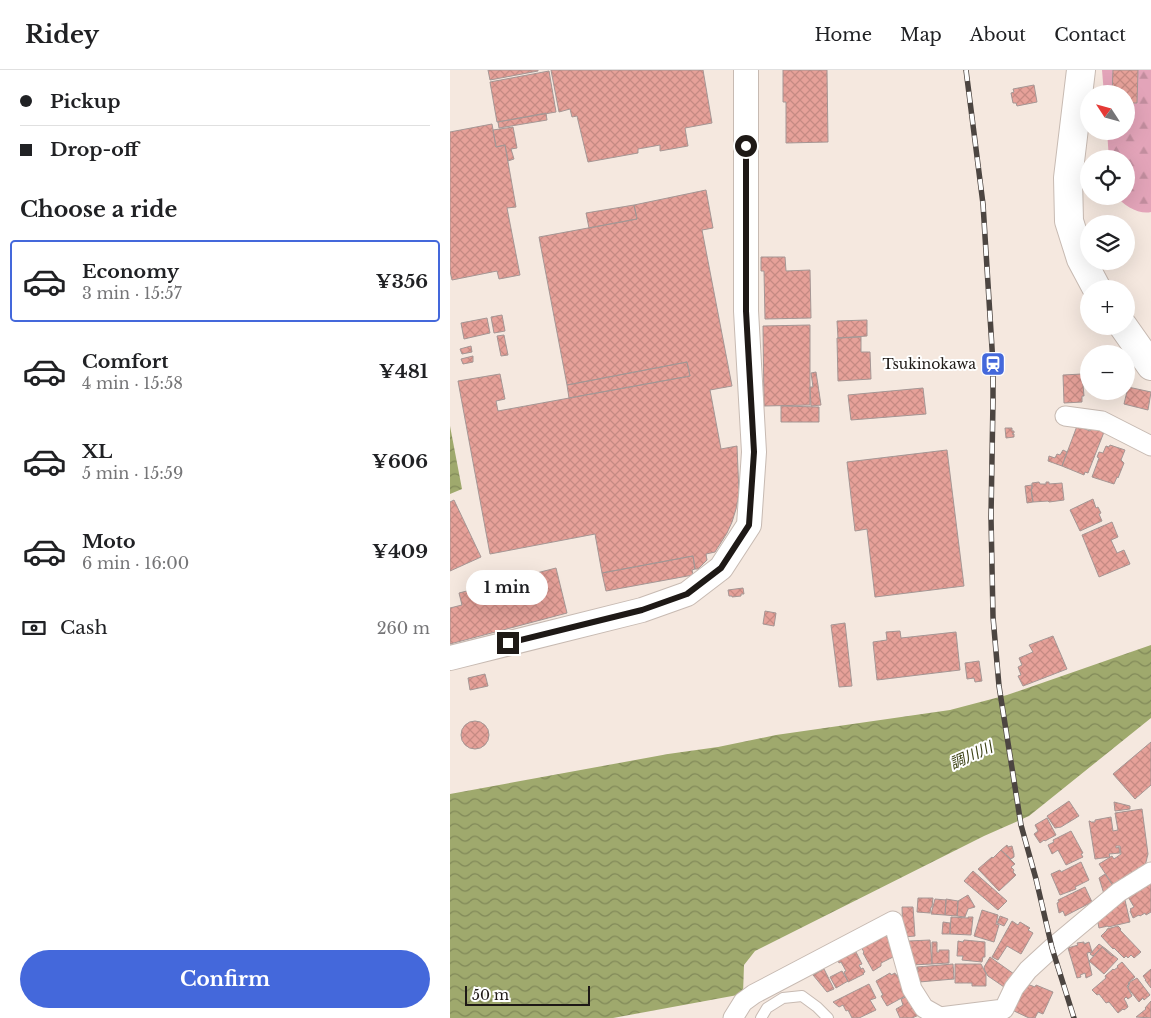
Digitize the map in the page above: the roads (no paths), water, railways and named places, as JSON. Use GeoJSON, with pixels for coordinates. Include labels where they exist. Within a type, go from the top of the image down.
{"type":"FeatureCollection","features":[{"type":"Feature","properties":{"kind":"highway"},"geometry":{"type":"LineString","coordinates":[[1081,70],[1068,178],[1069,220],[1081,259],[1092,280]]}},
{"type":"Feature","properties":{"kind":"highway"},"geometry":{"type":"LineString","coordinates":[[1129,335],[1151,366]]}},
{"type":"Feature","properties":{"kind":"street"},"geometry":{"type":"LineString","coordinates":[[450,658],[642,610],[687,594],[721,568],[749,525],[754,452],[746,311],[746,70]]}},
{"type":"Feature","properties":{"kind":"street"},"geometry":{"type":"LineString","coordinates":[[1065,416],[1102,421],[1151,446]]}},
{"type":"Feature","properties":{"kind":"street"},"geometry":{"type":"LineString","coordinates":[[733,1018],[742,1002],[754,994],[893,920],[912,989],[924,1008],[940,1017],[1004,1014],[1014,988],[1028,970],[1119,892],[1151,872]]}},
{"type":"Feature","properties":{"kind":"lane"},"geometry":{"type":"LineString","coordinates":[[761,1018],[767,1008],[783,998],[802,996],[828,1018]]}},
{"type":"Feature","properties":{"kind":"water"},"geometry":{"type":"Polygon","coordinates":[[[450,426],[462,489],[450,494],[450,426]]]}},
{"type":"Feature","properties":{"kind":"water","name":"調川川"},"geometry":{"type":"Polygon","coordinates":[[[1151,645],[1151,718],[1029,816],[984,836],[755,951],[744,965],[743,994],[613,1018],[450,1018],[450,794],[776,735],[950,710],[1007,695],[1151,645]]]}},
{"type":"Feature","properties":{"kind":"railway"},"geometry":{"type":"LineString","coordinates":[[966,70],[983,204],[993,364],[991,517],[993,617],[999,686],[1021,825],[1052,948],[1074,1018]]}},
{"type":"Feature","properties":{"kind":"place","name":"Tsukinokawa"},"geometry":{"type":"Point","coordinates":[993,364]}}]}
